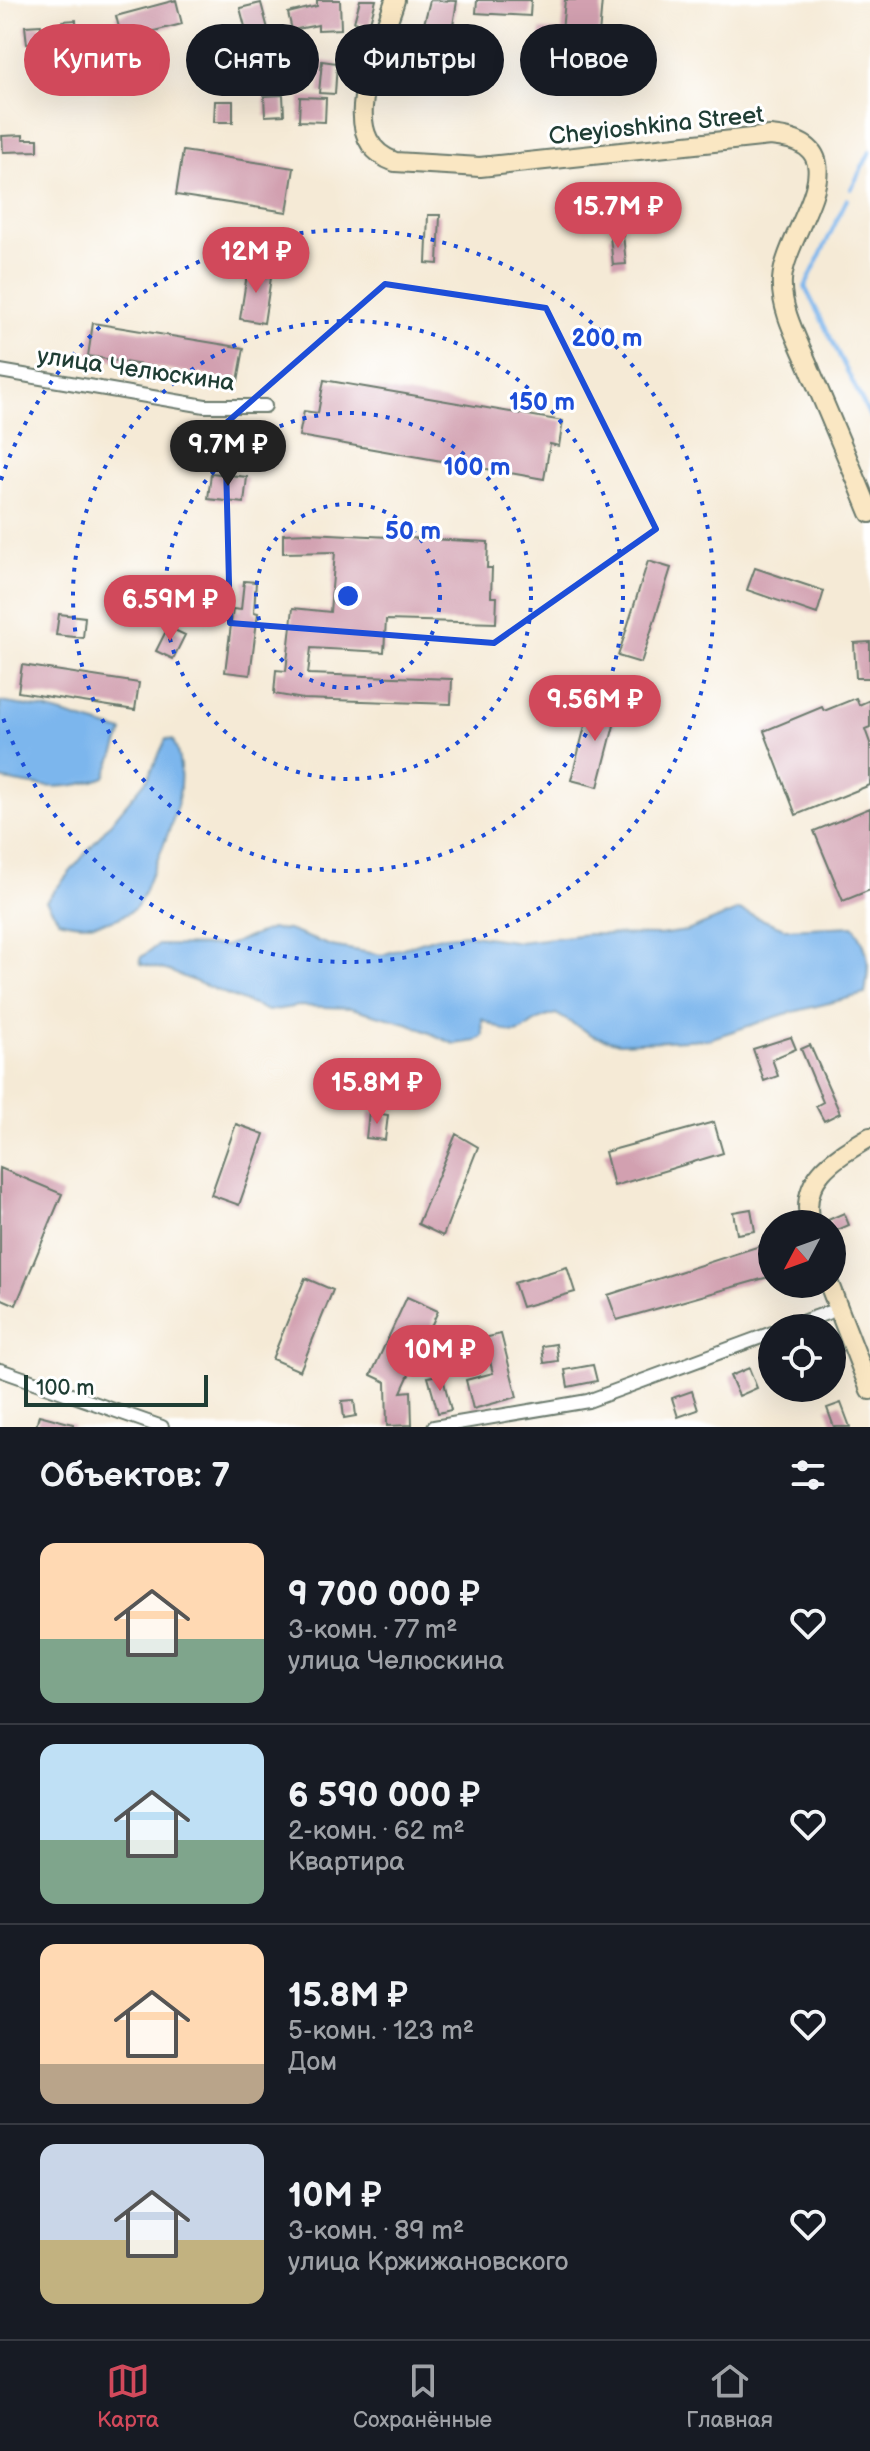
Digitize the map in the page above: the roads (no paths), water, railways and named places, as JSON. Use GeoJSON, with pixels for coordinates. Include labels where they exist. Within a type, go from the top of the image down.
{"type":"FeatureCollection","features":[{"type":"Feature","properties":{"kind":"street","name":"Cheyioshkina Street"},"geometry":{"type":"LineString","coordinates":[[395,0],[363,100],[361,120],[362,132],[374,151],[395,162],[480,167],[770,136],[795,138],[813,154],[818,174],[815,193],[786,260],[784,300],[870,513]]}},
{"type":"Feature","properties":{"kind":"street","name":"улица Челюскина"},"geometry":{"type":"LineString","coordinates":[[0,371],[205,406],[265,406]]}},
{"type":"Feature","properties":{"kind":"street"},"geometry":{"type":"LineString","coordinates":[[808,1210],[807,1200],[812,1180],[834,1159],[870,1137]]}},
{"type":"Feature","properties":{"kind":"street"},"geometry":{"type":"LineString","coordinates":[[834,1298],[870,1390]]}},
{"type":"Feature","properties":{"kind":"street"},"geometry":{"type":"LineString","coordinates":[[824,1314],[838,1309]]}},
{"type":"Feature","properties":{"kind":"street"},"geometry":{"type":"LineString","coordinates":[[434,1427],[588,1401],[758,1338]]}},
{"type":"Feature","properties":{"kind":"street"},"geometry":{"type":"LineString","coordinates":[[0,1370],[162,1427]]}},
{"type":"Feature","properties":{"kind":"water"},"geometry":{"type":"Polygon","coordinates":[[[0,702],[45,709],[123,732],[105,777],[78,785],[52,787],[0,779],[0,702]]]}},
{"type":"Feature","properties":{"kind":"water"},"geometry":{"type":"Polygon","coordinates":[[[166,739],[173,740],[179,757],[180,791],[171,825],[140,901],[127,914],[108,921],[88,924],[59,920],[46,901],[148,778],[166,739]]]}},
{"type":"Feature","properties":{"kind":"water"},"geometry":{"type":"Polygon","coordinates":[[[739,910],[786,929],[854,926],[867,958],[865,994],[785,1014],[709,1039],[619,1043],[594,1036],[556,1014],[516,1033],[482,1019],[483,1036],[476,1041],[454,1044],[410,1024],[351,1008],[299,1006],[268,1011],[169,971],[141,964],[140,958],[158,945],[225,946],[271,929],[288,930],[331,946],[382,955],[436,937],[465,934],[519,942],[588,934],[659,935],[687,931],[739,910]]]}},
{"type":"Feature","properties":{"kind":"waterway"},"geometry":{"type":"LineString","coordinates":[[851,189],[870,152]]}},
{"type":"Feature","properties":{"kind":"waterway"},"geometry":{"type":"LineString","coordinates":[[847,199],[805,287],[870,417]]}}]}
